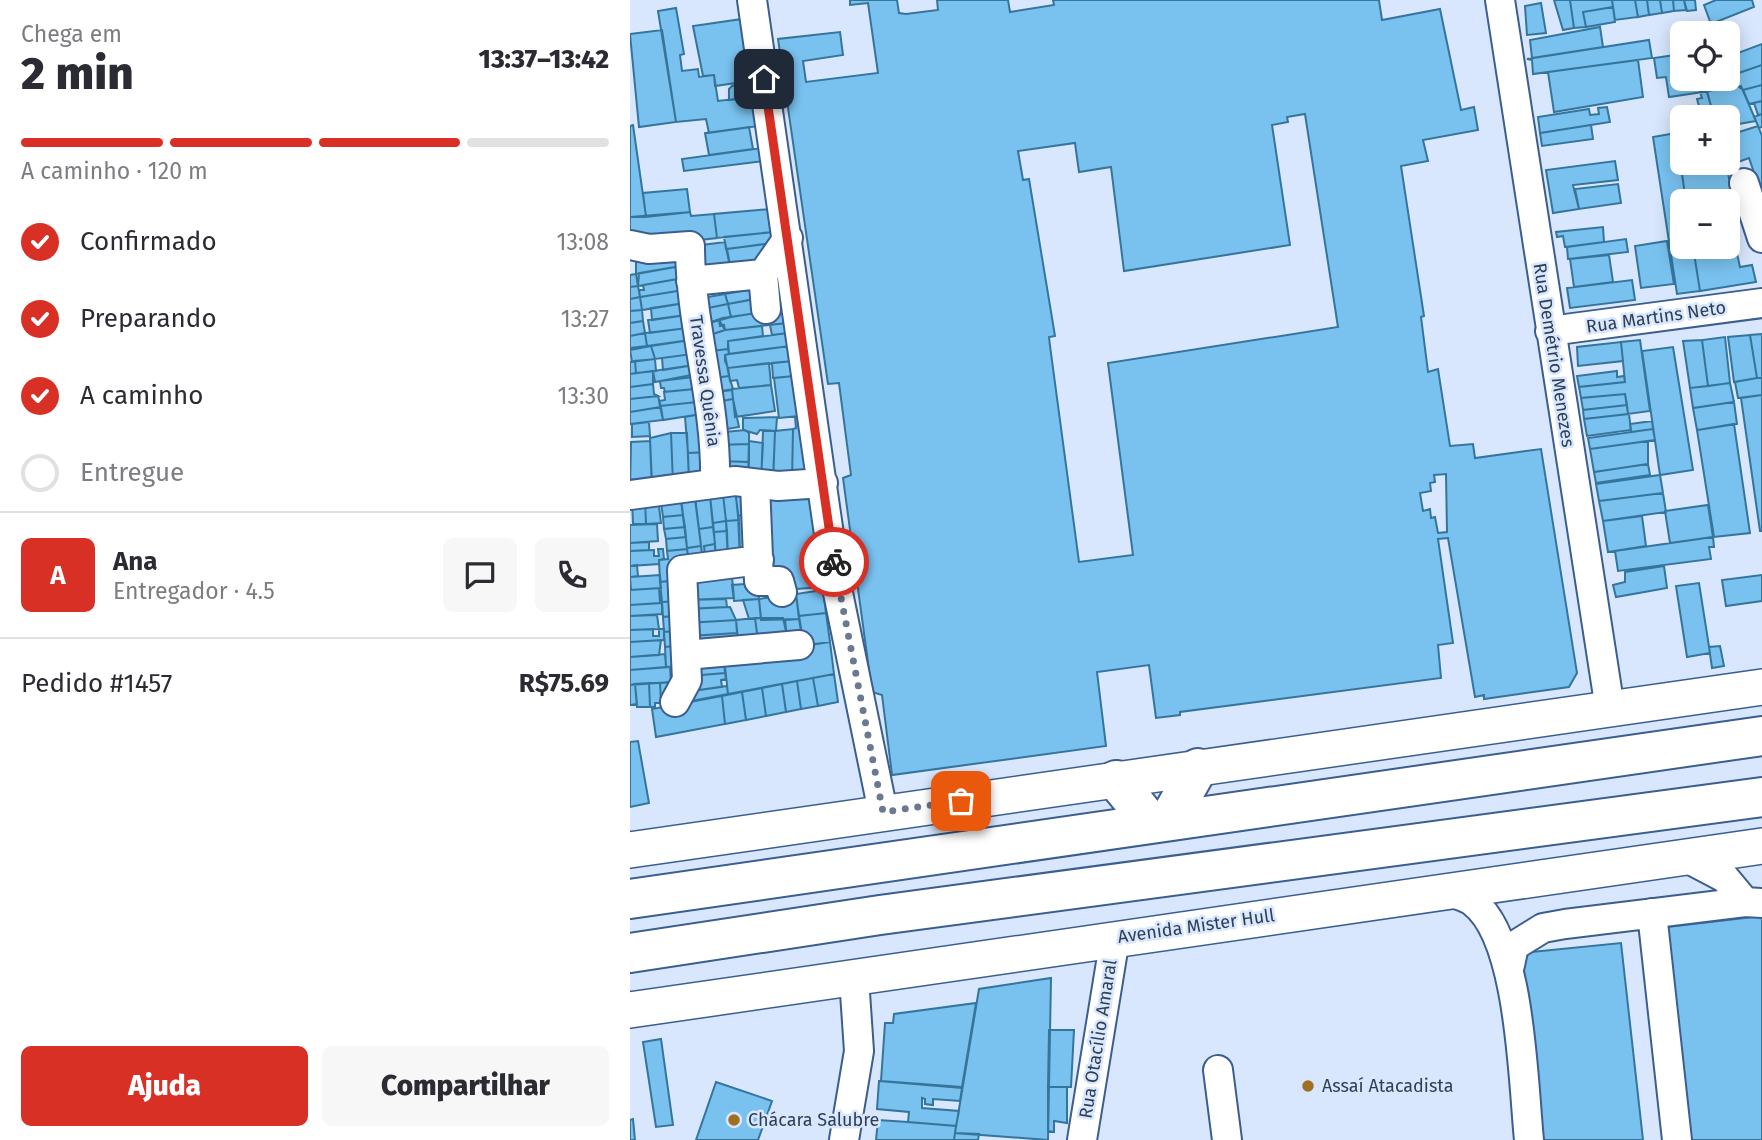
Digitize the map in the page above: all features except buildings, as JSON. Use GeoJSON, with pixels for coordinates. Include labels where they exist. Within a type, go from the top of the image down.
{"type":"FeatureCollection","features":[{"type":"Feature","properties":{"kind":"highway"},"geometry":{"type":"LineString","coordinates":[[630,899],[1762,736]]}},
{"type":"Feature","properties":{"kind":"highway"},"geometry":{"type":"LineString","coordinates":[[1159,822],[1198,768]]}},
{"type":"Feature","properties":{"kind":"highway"},"geometry":{"type":"LineString","coordinates":[[1116,780],[1159,822]]}},
{"type":"Feature","properties":{"kind":"highway"},"geometry":{"type":"LineString","coordinates":[[630,953],[880,915],[1762,797]]}},
{"type":"Feature","properties":{"kind":"main road"},"geometry":{"type":"LineString","coordinates":[[630,850],[1762,687]]}},
{"type":"Feature","properties":{"kind":"main road","name":"Avenida Mister Hull"},"geometry":{"type":"LineString","coordinates":[[630,1010],[1762,846]]}},
{"type":"Feature","properties":{"kind":"street"},"geometry":{"type":"LineString","coordinates":[[752,0],[836,583],[883,812]]}},
{"type":"Feature","properties":{"kind":"street","name":"Rua Demétrio Menezes"},"geometry":{"type":"LineString","coordinates":[[1500,0],[1610,709]]}},
{"type":"Feature","properties":{"kind":"street"},"geometry":{"type":"LineString","coordinates":[[1744,183],[1762,239]]}},
{"type":"Feature","properties":{"kind":"street"},"geometry":{"type":"LineString","coordinates":[[766,309],[763,274],[788,238]]}},
{"type":"Feature","properties":{"kind":"street","name":"Travessa Quênia"},"geometry":{"type":"LineString","coordinates":[[630,245],[649,249],[690,246],[691,281],[715,451],[715,482]]}},
{"type":"Feature","properties":{"kind":"street"},"geometry":{"type":"LineString","coordinates":[[691,281],[763,274]]}},
{"type":"Feature","properties":{"kind":"street","name":"Rua Martins Neto"},"geometry":{"type":"LineString","coordinates":[[1550,331],[1762,303]]}},
{"type":"Feature","properties":{"kind":"street"},"geometry":{"type":"LineString","coordinates":[[630,495],[715,482],[798,486],[823,483]]}},
{"type":"Feature","properties":{"kind":"street"},"geometry":{"type":"LineString","coordinates":[[755,484],[759,581],[779,581],[782,592]]}},
{"type":"Feature","properties":{"kind":"street"},"geometry":{"type":"LineString","coordinates":[[675,702],[687,680],[684,567],[759,560]]}},
{"type":"Feature","properties":{"kind":"street"},"geometry":{"type":"LineString","coordinates":[[686,655],[799,645]]}},
{"type":"Feature","properties":{"kind":"street"},"geometry":{"type":"LineString","coordinates":[[1685,857],[1725,878],[1754,903]]}},
{"type":"Feature","properties":{"kind":"street"},"geometry":{"type":"LineString","coordinates":[[1449,891],[1474,903],[1492,925],[1510,965],[1529,1140]]}},
{"type":"Feature","properties":{"kind":"street"},"geometry":{"type":"LineString","coordinates":[[1510,965],[1514,946],[1543,928],[1754,903]]}},
{"type":"Feature","properties":{"kind":"street"},"geometry":{"type":"LineString","coordinates":[[1652,913],[1677,1140]]}},
{"type":"Feature","properties":{"kind":"street","name":"Rua Otacílio Amaral"},"geometry":{"type":"LineString","coordinates":[[1082,1140],[1115,938]]}},
{"type":"Feature","properties":{"kind":"street"},"geometry":{"type":"LineString","coordinates":[[844,1140],[859,1051],[854,978]]}},
{"type":"Feature","properties":{"kind":"street"},"geometry":{"type":"LineString","coordinates":[[1218,1070],[1227,1140]]}},
{"type":"Feature","properties":{"kind":"way so far"},"geometry":{"type":"LineString","coordinates":[[834,562],[883,812],[961,801]]}},
{"type":"Feature","properties":{"kind":"place","name":"Assaí Atacadista"},"geometry":{"type":"Point","coordinates":[1308,1086]}},
{"type":"Feature","properties":{"kind":"place","name":"Chácara Salubre"},"geometry":{"type":"Point","coordinates":[734,1120]}},
{"type":"Feature","properties":{"kind":"route"},"geometry":{"type":"LineString","coordinates":[[764,79],[834,562]]}}]}
